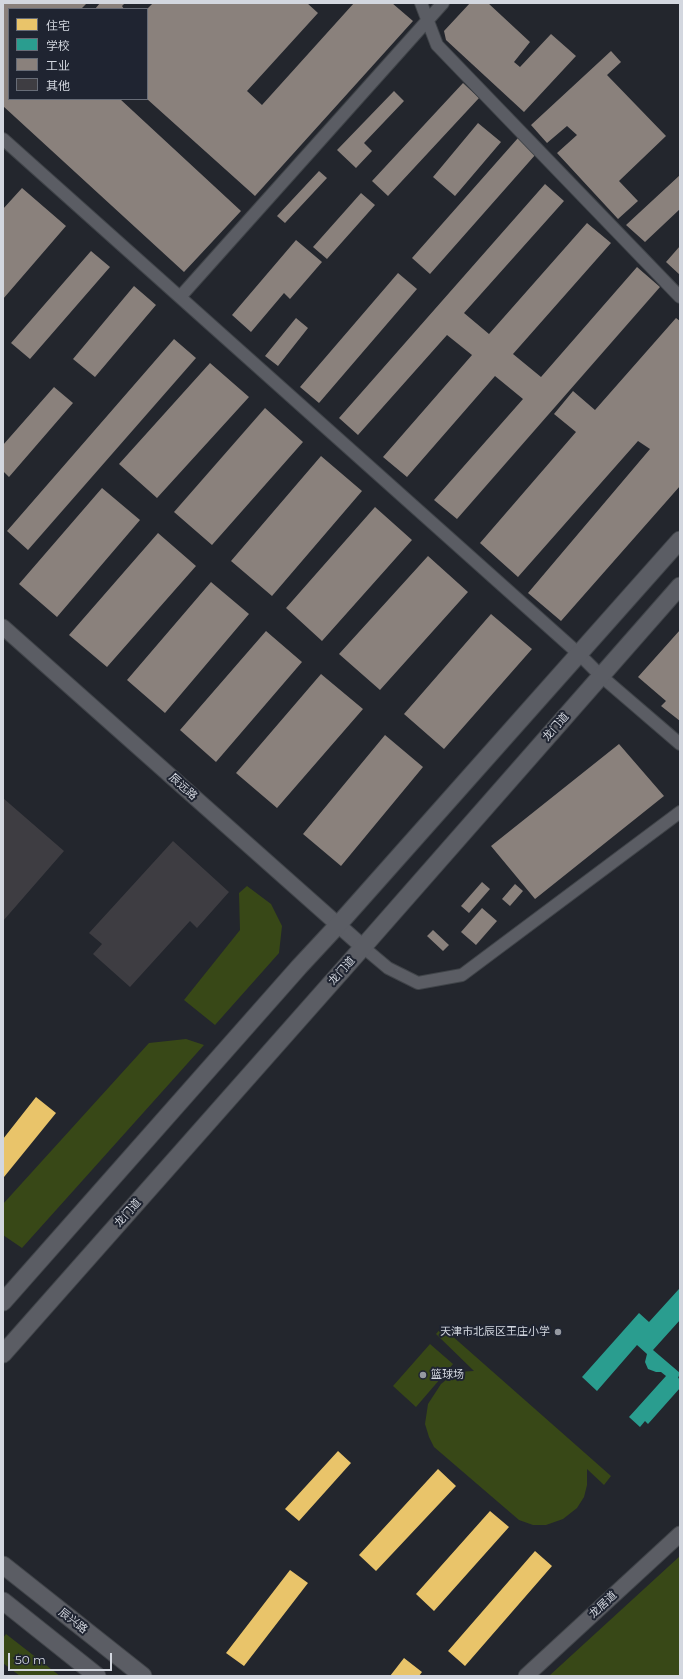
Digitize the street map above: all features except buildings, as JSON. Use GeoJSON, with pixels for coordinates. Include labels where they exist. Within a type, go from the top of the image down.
{"type":"FeatureCollection","features":[{"type":"Feature","properties":{"kind":"main road"},"geometry":{"type":"LineString","coordinates":[[3,1302],[299,967],[680,540]]}},
{"type":"Feature","properties":{"kind":"main road","name":"龙门道"},"geometry":{"type":"LineString","coordinates":[[3,1354],[680,586]]}},
{"type":"Feature","properties":{"kind":"main road","name":"辰兴路"},"geometry":{"type":"LineString","coordinates":[[3,1564],[143,1676]]}},
{"type":"Feature","properties":{"kind":"main road"},"geometry":{"type":"LineString","coordinates":[[3,1601],[97,1676]]}},
{"type":"Feature","properties":{"kind":"street"},"geometry":{"type":"LineString","coordinates":[[421,3],[437,46],[680,297]]}},
{"type":"Feature","properties":{"kind":"street"},"geometry":{"type":"LineString","coordinates":[[180,297],[443,3]]}},
{"type":"Feature","properties":{"kind":"street"},"geometry":{"type":"LineString","coordinates":[[3,139],[579,654],[601,676],[680,744]]}},
{"type":"Feature","properties":{"kind":"street","name":"辰远路"},"geometry":{"type":"LineString","coordinates":[[3,627],[363,947]]}},
{"type":"Feature","properties":{"kind":"street"},"geometry":{"type":"LineString","coordinates":[[363,947],[388,968],[418,983],[462,975],[680,812]]}},
{"type":"Feature","properties":{"kind":"street","name":"龙居道"},"geometry":{"type":"LineString","coordinates":[[526,1676],[680,1534]]}},
{"type":"Feature","properties":{"kind":"green space"},"geometry":{"type":"Polygon","coordinates":[[[247,886],[271,904],[282,926],[279,953],[215,1025],[184,1000],[240,930],[239,893],[247,886]]]}},
{"type":"Feature","properties":{"kind":"green space"},"geometry":{"type":"Polygon","coordinates":[[[186,1039],[204,1045],[22,1248],[3,1235],[3,1204],[149,1043],[186,1039]]]}},
{"type":"Feature","properties":{"kind":"green space"},"geometry":{"type":"Polygon","coordinates":[[[442,1327],[611,1476],[604,1485],[587,1469],[587,1485],[584,1497],[577,1508],[563,1519],[546,1525],[533,1525],[519,1520],[434,1447],[425,1424],[428,1404],[441,1384],[456,1372],[474,1371],[436,1334],[442,1327]]]}},
{"type":"Feature","properties":{"kind":"green space","name":"篮球场"},"geometry":{"type":"Polygon","coordinates":[[[430,1344],[453,1364],[416,1407],[393,1386],[430,1344]]]}},
{"type":"Feature","properties":{"kind":"green space"},"geometry":{"type":"Polygon","coordinates":[[[680,1556],[680,1676],[549,1676],[680,1556]]]}},
{"type":"Feature","properties":{"kind":"green space"},"geometry":{"type":"Polygon","coordinates":[[[6,1634],[60,1676],[20,1676],[3,1663],[3,1638],[6,1634]]]}},
{"type":"Feature","properties":{"kind":"place","name":"天津市北辰区王庄小学"},"geometry":{"type":"Point","coordinates":[558,1332]}},
{"type":"Feature","properties":{"kind":"place","name":"篮球场"},"geometry":{"type":"Point","coordinates":[423,1375]}}]}
